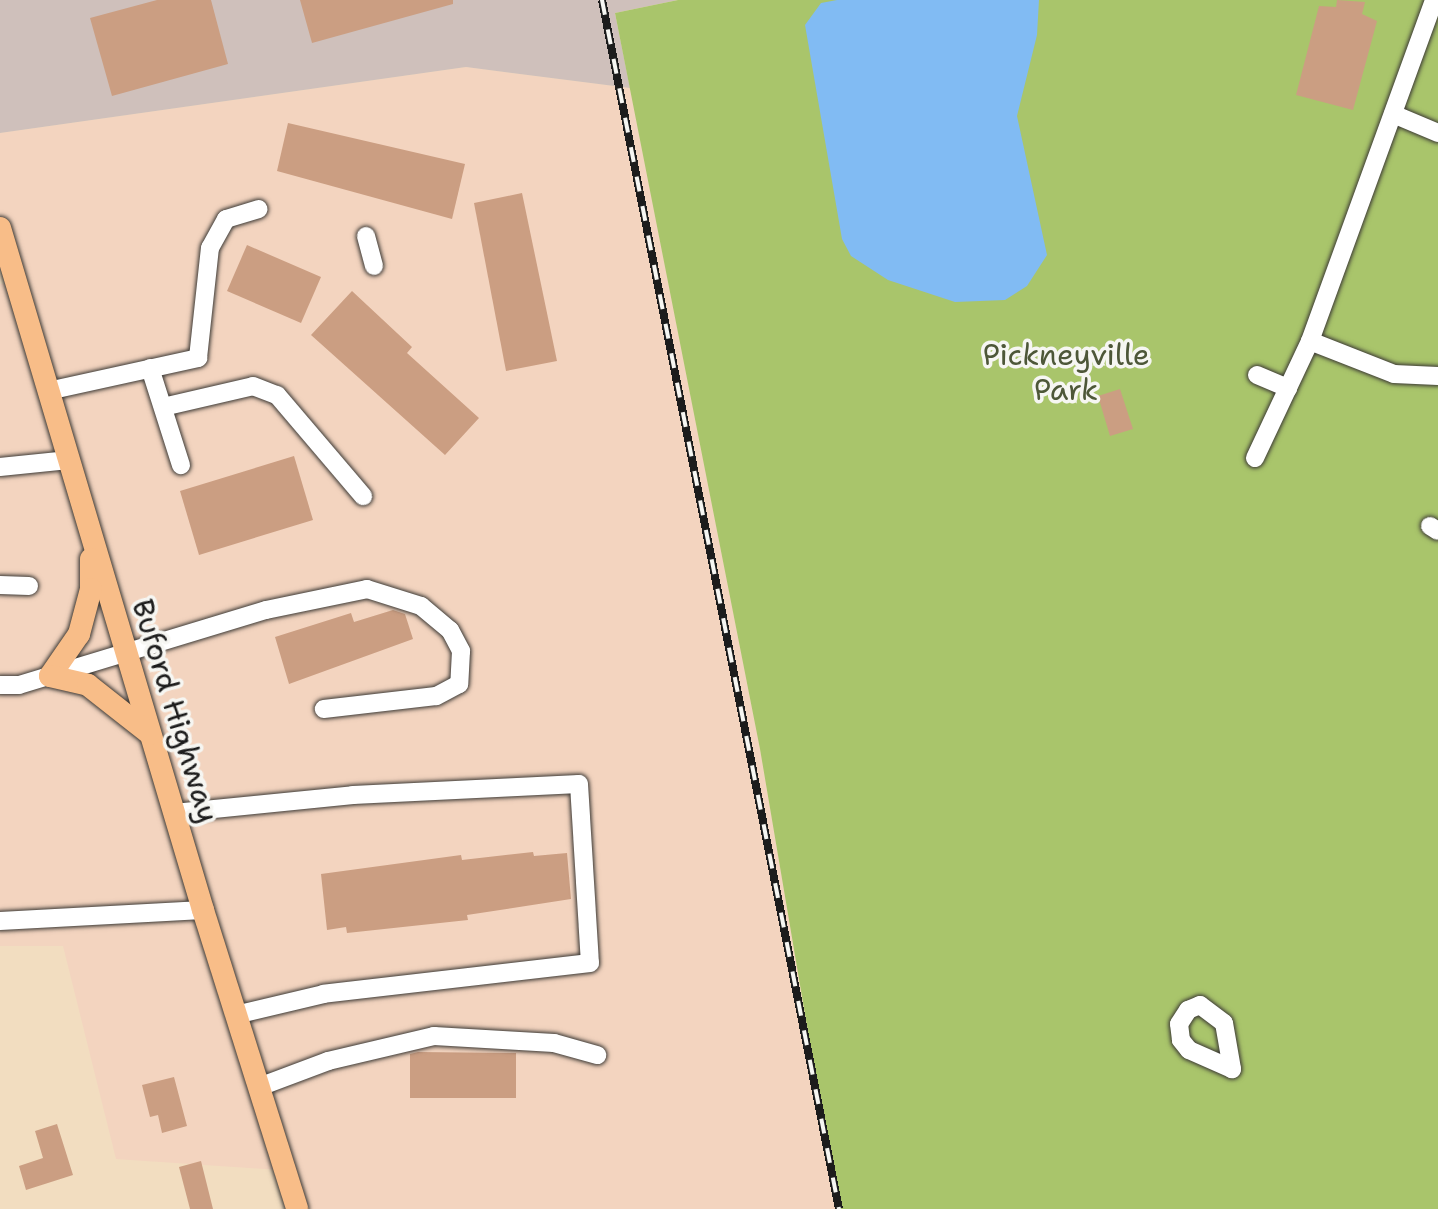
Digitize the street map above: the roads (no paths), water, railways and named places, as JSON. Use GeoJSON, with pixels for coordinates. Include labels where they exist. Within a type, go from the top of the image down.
{"type":"FeatureCollection","features":[{"type":"Feature","properties":{"kind":"main road","name":"Buford Highway"},"geometry":{"type":"LineString","coordinates":[[0,228],[150,735],[297,1209]]}},
{"type":"Feature","properties":{"kind":"main road"},"geometry":{"type":"LineString","coordinates":[[90,532],[87,604],[79,634],[50,676],[88,685],[150,735]]}},
{"type":"Feature","properties":{"kind":"street"},"geometry":{"type":"LineString","coordinates":[[1255,458],[1310,341],[1434,0]]}},
{"type":"Feature","properties":{"kind":"street"},"geometry":{"type":"LineString","coordinates":[[1393,114],[1438,133]]}},
{"type":"Feature","properties":{"kind":"street"},"geometry":{"type":"LineString","coordinates":[[48,391],[198,358],[210,248],[226,219],[258,209]]}},
{"type":"Feature","properties":{"kind":"street"},"geometry":{"type":"LineString","coordinates":[[366,236],[374,266]]}},
{"type":"Feature","properties":{"kind":"street"},"geometry":{"type":"LineString","coordinates":[[1310,341],[1373,368],[1438,376]]}},
{"type":"Feature","properties":{"kind":"street"},"geometry":{"type":"LineString","coordinates":[[150,368],[181,465]]}},
{"type":"Feature","properties":{"kind":"street"},"geometry":{"type":"LineString","coordinates":[[1257,375],[1288,388]]}},
{"type":"Feature","properties":{"kind":"street"},"geometry":{"type":"LineString","coordinates":[[163,407],[253,386],[277,395],[363,496]]}},
{"type":"Feature","properties":{"kind":"street"},"geometry":{"type":"LineString","coordinates":[[0,467],[69,460]]}},
{"type":"Feature","properties":{"kind":"street"},"geometry":{"type":"LineString","coordinates":[[0,585],[29,586]]}},
{"type":"Feature","properties":{"kind":"street"},"geometry":{"type":"LineString","coordinates":[[0,685],[50,676],[266,610],[367,589],[421,606],[450,630],[461,651],[459,684],[436,696],[324,709]]}},
{"type":"Feature","properties":{"kind":"street"},"geometry":{"type":"LineString","coordinates":[[174,813],[353,795],[579,784],[590,963],[324,994],[236,1015]]}},
{"type":"Feature","properties":{"kind":"street"},"geometry":{"type":"LineString","coordinates":[[0,921],[203,910]]}},
{"type":"Feature","properties":{"kind":"street"},"geometry":{"type":"LineString","coordinates":[[259,1087],[328,1061],[434,1036],[554,1043],[597,1055]]}},
{"type":"Feature","properties":{"kind":"water"},"geometry":{"type":"Polygon","coordinates":[[[837,0],[1039,0],[1037,35],[1017,116],[1047,255],[1027,286],[1005,300],[955,302],[888,280],[851,256],[842,239],[805,25],[821,3],[837,0]]]}},
{"type":"Feature","properties":{"kind":"railway"},"geometry":{"type":"LineString","coordinates":[[602,0],[839,1209]]}},
{"type":"Feature","properties":{"kind":"park label","name":"Pickneyville Park"},"geometry":{"type":"Point","coordinates":[1066,372]}}]}
